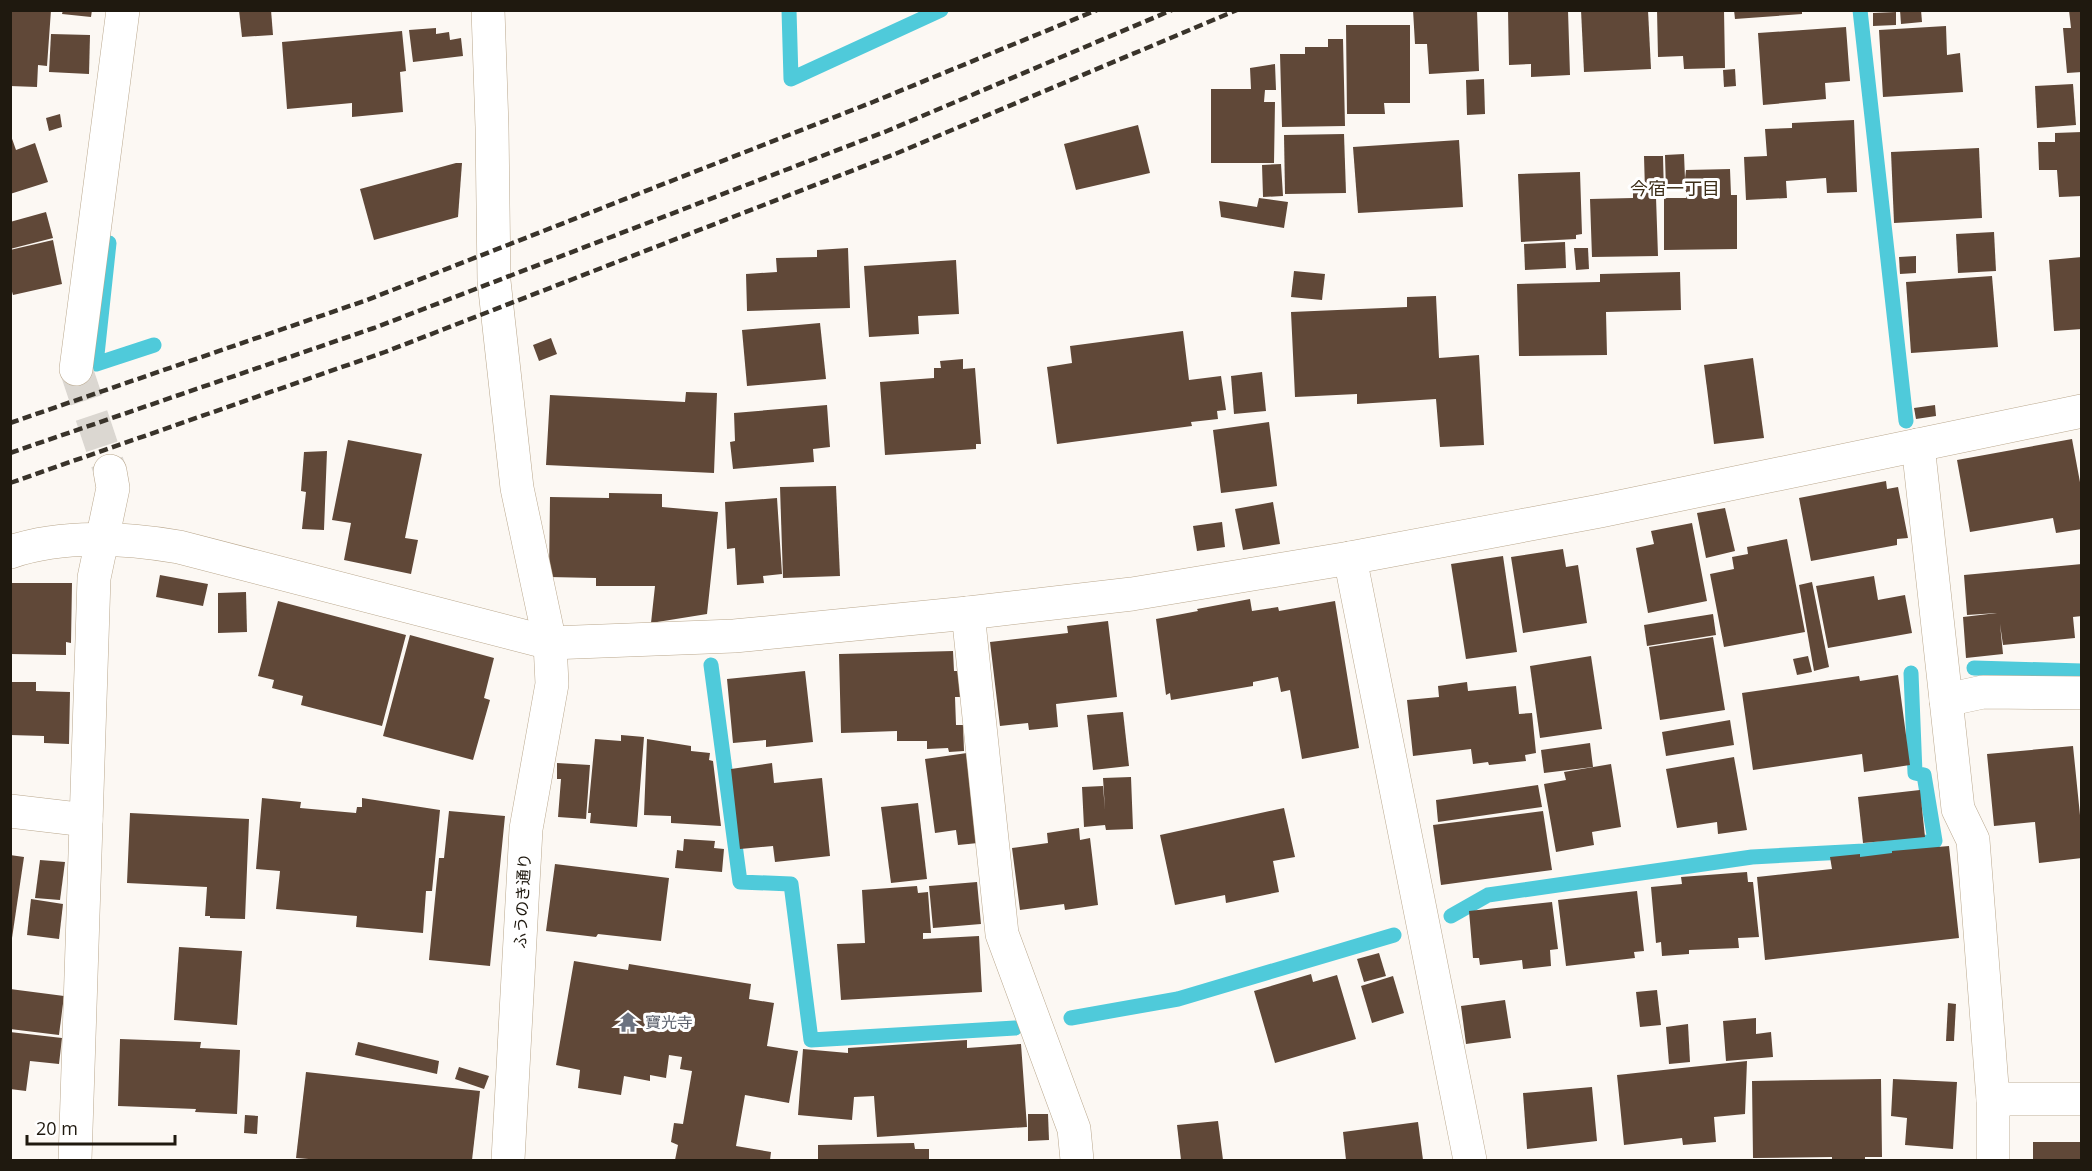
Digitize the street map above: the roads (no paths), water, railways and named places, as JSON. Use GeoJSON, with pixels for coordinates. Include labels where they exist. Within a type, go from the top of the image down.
{"type":"FeatureCollection","features":[{"type":"Feature","properties":{"kind":"street"},"geometry":{"type":"LineString","coordinates":[[76,369],[123,10]]}},
{"type":"Feature","properties":{"kind":"street","name":"ふうのき通り"},"geometry":{"type":"LineString","coordinates":[[488,10],[494,281],[517,488],[550,643],[552,684],[526,829],[508,1161]]}},
{"type":"Feature","properties":{"kind":"street"},"geometry":{"type":"LineString","coordinates":[[10,552],[66,540],[140,541],[179,547],[550,643],[734,636],[1132,594],[1350,558],[1600,512],[2082,411]]}},
{"type":"Feature","properties":{"kind":"street"},"geometry":{"type":"LineString","coordinates":[[1918,446],[1958,809],[1973,840],[1993,1099],[1993,1161]]}},
{"type":"Feature","properties":{"kind":"street"},"geometry":{"type":"LineString","coordinates":[[75,1161],[94,578],[113,488],[110,471]]}},
{"type":"Feature","properties":{"kind":"street"},"geometry":{"type":"LineString","coordinates":[[1350,558],[1470,1161]]}},
{"type":"Feature","properties":{"kind":"street"},"geometry":{"type":"LineString","coordinates":[[968,613],[1002,934],[1074,1129],[1077,1161]]}},
{"type":"Feature","properties":{"kind":"street"},"geometry":{"type":"LineString","coordinates":[[1946,700],[1983,692],[2082,693]]}},
{"type":"Feature","properties":{"kind":"street"},"geometry":{"type":"LineString","coordinates":[[10,811],[86,820]]}},
{"type":"Feature","properties":{"kind":"street"},"geometry":{"type":"LineString","coordinates":[[1993,1099],[2082,1099]]}},
{"type":"Feature","properties":{"kind":"waterway"},"geometry":{"type":"LineString","coordinates":[[789,10],[791,79],[941,10]]}},
{"type":"Feature","properties":{"kind":"waterway"},"geometry":{"type":"LineString","coordinates":[[1860,10],[1906,421]]}},
{"type":"Feature","properties":{"kind":"waterway"},"geometry":{"type":"LineString","coordinates":[[109,243],[96,364],[154,345]]}},
{"type":"Feature","properties":{"kind":"waterway"},"geometry":{"type":"LineString","coordinates":[[711,665],[740,882],[791,884],[811,1040],[1015,1028]]}},
{"type":"Feature","properties":{"kind":"waterway"},"geometry":{"type":"LineString","coordinates":[[1974,668],[2082,671]]}},
{"type":"Feature","properties":{"kind":"waterway"},"geometry":{"type":"LineString","coordinates":[[1451,916],[1488,895],[1752,857],[1864,851],[1935,841],[1924,775],[1915,773],[1911,673]]}},
{"type":"Feature","properties":{"kind":"waterway"},"geometry":{"type":"LineString","coordinates":[[1071,1018],[1178,999],[1394,935]]}},
{"type":"Feature","properties":{"kind":"tunnel"},"geometry":{"type":"LineString","coordinates":[[76,369],[110,471]]}},
{"type":"Feature","properties":{"kind":"railway"},"geometry":{"type":"LineString","coordinates":[[10,423],[367,300],[873,102],[1097,10]]}},
{"type":"Feature","properties":{"kind":"railway"},"geometry":{"type":"LineString","coordinates":[[10,453],[374,328],[887,131],[1172,10]]}},
{"type":"Feature","properties":{"kind":"railway"},"geometry":{"type":"LineString","coordinates":[[10,483],[385,352],[895,154],[1237,10]]}},
{"type":"Feature","properties":{"kind":"place","name":"寶光寺"},"geometry":{"type":"Point","coordinates":[628,1022]}},
{"type":"Feature","properties":{"kind":"district","name":"今宿一丁目"},"geometry":{"type":"Point","coordinates":[1675,189]}}]}
